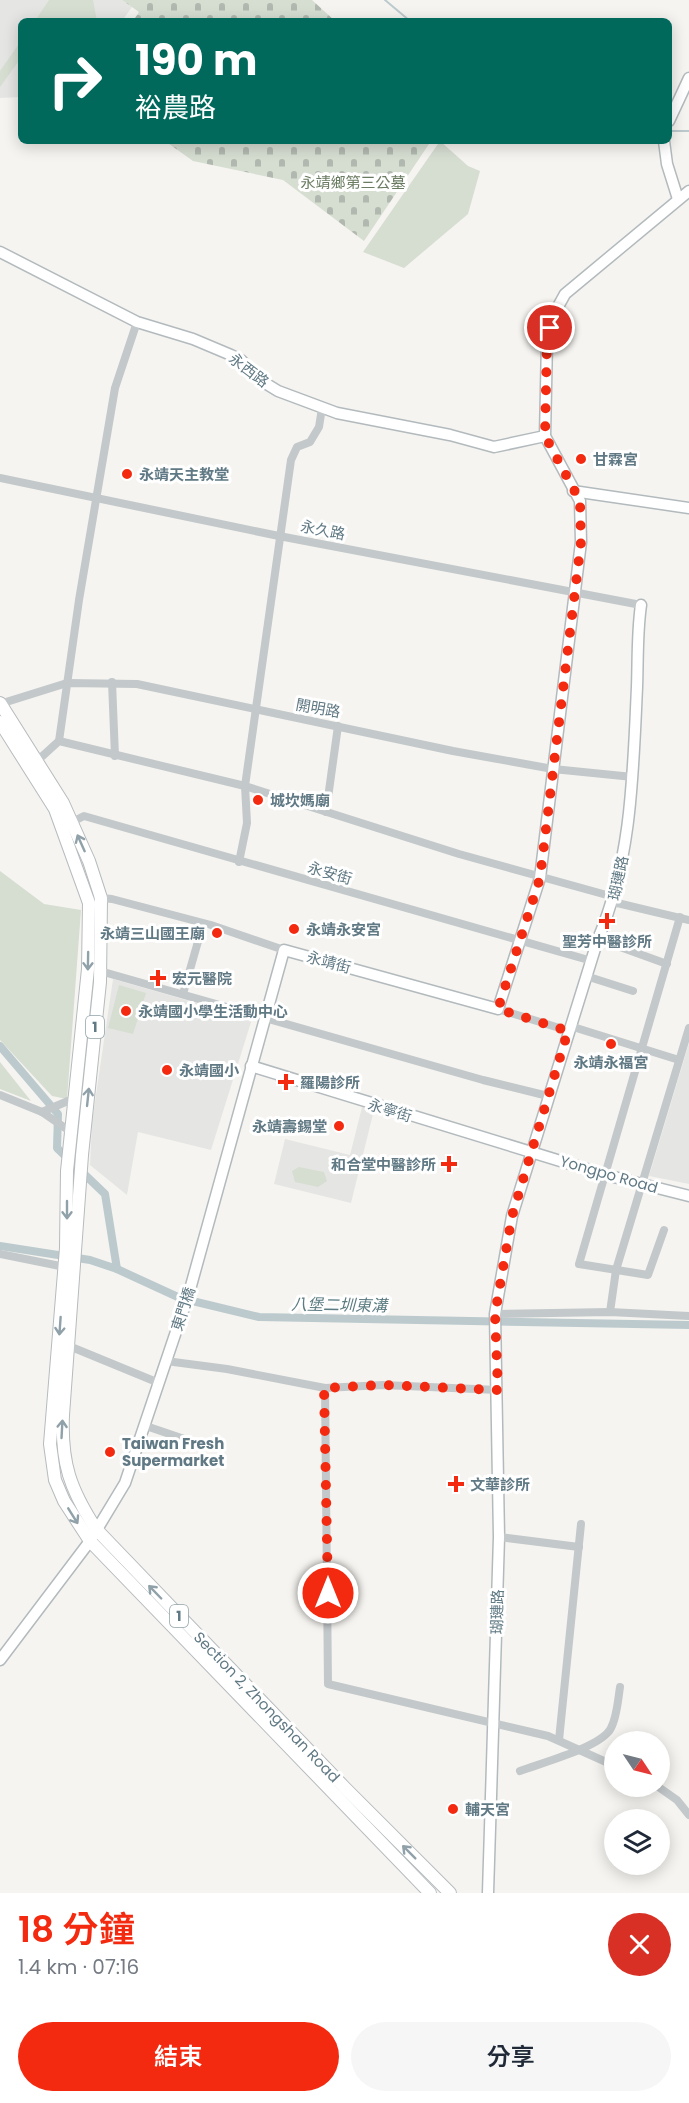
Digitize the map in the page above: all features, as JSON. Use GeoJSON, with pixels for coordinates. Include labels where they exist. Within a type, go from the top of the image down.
{"type":"FeatureCollection","features":[{"type":"Feature","properties":{"kind":"main road","name":"1"},"geometry":{"type":"LineString","coordinates":[[0,704],[37,761],[67,825],[95,900],[100,971],[70,1269]]}},
{"type":"Feature","properties":{"kind":"main road","name":"1"},"geometry":{"type":"LineString","coordinates":[[0,722],[67,825]]}},
{"type":"Feature","properties":{"kind":"main road","name":"1"},"geometry":{"type":"LineString","coordinates":[[72,1249],[67,1171],[95,900]]}},
{"type":"Feature","properties":{"kind":"main road","name":"Section 2, Zhongshan Road"},"geometry":{"type":"LineString","coordinates":[[70,1269],[69,1346],[63,1415],[64,1460],[68,1479],[80,1505],[96,1529],[337,1780],[450,1893]]}},
{"type":"Feature","properties":{"kind":"main road","name":"Section 2, Zhongshan Road"},"geometry":{"type":"LineString","coordinates":[[70,1269],[50,1444],[55,1480],[64,1501],[90,1541],[430,1893]]}},
{"type":"Feature","properties":{"kind":"street"},"geometry":{"type":"LineString","coordinates":[[672,115],[689,78]]}},
{"type":"Feature","properties":{"kind":"street"},"geometry":{"type":"LineString","coordinates":[[498,1009],[540,878],[581,542],[580,501],[545,436],[547,341],[554,314],[565,294],[685,195],[667,164],[664,144]]}},
{"type":"Feature","properties":{"kind":"street","name":"永西路"},"geometry":{"type":"LineString","coordinates":[[0,252],[137,321],[193,339],[231,355],[241,360],[260,380],[278,391],[322,408],[360,419],[450,435],[494,447],[545,436]]}},
{"type":"Feature","properties":{"kind":"street"},"geometry":{"type":"LineString","coordinates":[[37,761],[59,741],[115,388],[137,321]]}},
{"type":"Feature","properties":{"kind":"street"},"geometry":{"type":"LineString","coordinates":[[239,862],[247,823],[245,786],[291,460],[297,447],[310,442],[319,427],[322,408]]}},
{"type":"Feature","properties":{"kind":"street","name":"永久路"},"geometry":{"type":"LineString","coordinates":[[0,478],[279,536],[641,605]]}},
{"type":"Feature","properties":{"kind":"street"},"geometry":{"type":"LineString","coordinates":[[573,490],[689,508]]}},
{"type":"Feature","properties":{"kind":"street","name":"瑚璉路"},"geometry":{"type":"LineString","coordinates":[[488,1893],[499,1537],[495,1314],[512,1216],[530,1151],[598,939],[614,899],[632,805],[641,605]]}},
{"type":"Feature","properties":{"kind":"street"},"geometry":{"type":"LineString","coordinates":[[112,682],[115,756]]}},
{"type":"Feature","properties":{"kind":"street","name":"開明路"},"geometry":{"type":"LineString","coordinates":[[0,704],[67,683],[137,684],[256,711],[553,769],[633,777]]}},
{"type":"Feature","properties":{"kind":"street"},"geometry":{"type":"LineString","coordinates":[[326,812],[338,726]]}},
{"type":"Feature","properties":{"kind":"street"},"geometry":{"type":"LineString","coordinates":[[59,741],[245,786],[540,878],[689,920]]}},
{"type":"Feature","properties":{"kind":"street","name":"永安街"},"geometry":{"type":"LineString","coordinates":[[67,825],[84,816],[592,961]]}},
{"type":"Feature","properties":{"kind":"street","name":"永靖街"},"geometry":{"type":"LineString","coordinates":[[95,900],[203,924],[284,950],[679,1060]]}},
{"type":"Feature","properties":{"kind":"street"},"geometry":{"type":"LineString","coordinates":[[664,1230],[651,1273],[648,1275],[579,1264],[680,917]]}},
{"type":"Feature","properties":{"kind":"street"},"geometry":{"type":"LineString","coordinates":[[183,994],[203,924]]}},
{"type":"Feature","properties":{"kind":"street"},"geometry":{"type":"LineString","coordinates":[[598,939],[667,964]]}},
{"type":"Feature","properties":{"kind":"street","name":"東門橋"},"geometry":{"type":"LineString","coordinates":[[0,1660],[90,1541],[125,1483],[189,1293],[284,950]]}},
{"type":"Feature","properties":{"kind":"street"},"geometry":{"type":"LineString","coordinates":[[100,971],[265,1016],[483,1080],[548,1095]]}},
{"type":"Feature","properties":{"kind":"street"},"geometry":{"type":"LineString","coordinates":[[586,976],[633,991]]}},
{"type":"Feature","properties":{"kind":"street"},"geometry":{"type":"LineString","coordinates":[[610,1312],[616,1270],[689,1028]]}},
{"type":"Feature","properties":{"kind":"street","name":"永寧街"},"geometry":{"type":"LineString","coordinates":[[251,1066],[530,1151]]}},
{"type":"Feature","properties":{"kind":"street"},"geometry":{"type":"LineString","coordinates":[[0,1095],[42,1112],[71,1132]]}},
{"type":"Feature","properties":{"kind":"street"},"geometry":{"type":"LineString","coordinates":[[42,1112],[75,1098]]}},
{"type":"Feature","properties":{"kind":"street","name":"Yongpo Road"},"geometry":{"type":"LineString","coordinates":[[530,1151],[640,1185],[689,1196]]}},
{"type":"Feature","properties":{"kind":"street"},"geometry":{"type":"LineString","coordinates":[[0,1254],[70,1269]]}},
{"type":"Feature","properties":{"kind":"street"},"geometry":{"type":"LineString","coordinates":[[495,1314],[610,1312],[689,1316]]}},
{"type":"Feature","properties":{"kind":"street"},"geometry":{"type":"LineString","coordinates":[[69,1346],[159,1383]]}},
{"type":"Feature","properties":{"kind":"street"},"geometry":{"type":"LineString","coordinates":[[166,1361],[227,1369],[324,1388],[383,1385],[498,1390]]}},
{"type":"Feature","properties":{"kind":"street"},"geometry":{"type":"LineString","coordinates":[[324,1388],[328,1684],[495,1722],[559,1740],[604,1760]]}},
{"type":"Feature","properties":{"kind":"street"},"geometry":{"type":"LineString","coordinates":[[146,1426],[199,1444]]}},
{"type":"Feature","properties":{"kind":"street"},"geometry":{"type":"LineString","coordinates":[[559,1740],[581,1524]]}},
{"type":"Feature","properties":{"kind":"street"},"geometry":{"type":"LineString","coordinates":[[499,1537],[579,1547]]}},
{"type":"Feature","properties":{"kind":"street"},"geometry":{"type":"LineString","coordinates":[[520,1771],[555,1758],[572,1756],[580,1748],[606,1736],[612,1727],[620,1687]]}},
{"type":"Feature","properties":{"kind":"street"},"geometry":{"type":"LineString","coordinates":[[670,1795],[678,1800],[689,1815]]}},
{"type":"Feature","properties":{"kind":"shaded area"},"geometry":{"type":"Polygon","coordinates":[[[0,0],[122,0],[132,7],[124,18],[18,18],[18,97],[0,98],[0,0]]]}},
{"type":"Feature","properties":{"kind":"shaded area","name":"永靖國小"},"geometry":{"type":"Polygon","coordinates":[[[113,979],[252,1019],[211,1150],[138,1132],[127,1195],[90,1165],[92,1122],[113,979]]]}},
{"type":"Feature","properties":{"kind":"shaded area"},"geometry":{"type":"Polygon","coordinates":[[[689,1043],[689,1184],[649,1176],[689,1043]]]}},
{"type":"Feature","properties":{"kind":"shaded area"},"geometry":{"type":"Polygon","coordinates":[[[363,1103],[375,1106],[351,1203],[274,1184],[285,1139],[350,1155],[363,1103]]]}},
{"type":"Feature","properties":{"kind":"green space"},"geometry":{"type":"Polygon","coordinates":[[[49,0],[93,0],[96,18],[37,18],[49,0]]]}},
{"type":"Feature","properties":{"kind":"green space"},"geometry":{"type":"Polygon","coordinates":[[[122,0],[312,0],[332,18],[135,18],[139,12],[122,0]]]}},
{"type":"Feature","properties":{"kind":"green space"},"geometry":{"type":"Polygon","coordinates":[[[18,45],[18,62],[0,87],[0,71],[18,45]]]}},
{"type":"Feature","properties":{"kind":"green space","name":"永靖鄉第三公墓"},"geometry":{"type":"Polygon","coordinates":[[[169,144],[429,144],[364,241],[283,180],[193,161],[169,144]]]}},
{"type":"Feature","properties":{"kind":"green space"},"geometry":{"type":"Polygon","coordinates":[[[438,144],[443,144],[468,166],[480,171],[468,214],[404,268],[363,252],[438,144]]]}},
{"type":"Feature","properties":{"kind":"green space"},"geometry":{"type":"Polygon","coordinates":[[[0,871],[44,904],[81,910],[67,1099],[52,1096],[0,1040],[0,871]]]}},
{"type":"Feature","properties":{"kind":"green space","name":"永靖國小學生活動中心"},"geometry":{"type":"Polygon","coordinates":[[[119,985],[146,993],[133,1034],[108,1028],[119,985]]]}},
{"type":"Feature","properties":{"kind":"green space"},"geometry":{"type":"Polygon","coordinates":[[[0,1062],[31,1101],[0,1089],[0,1062]]]}},
{"type":"Feature","properties":{"kind":"green space"},"geometry":{"type":"Polygon","coordinates":[[[299,1167],[324,1172],[327,1181],[318,1187],[295,1182],[292,1171],[299,1167]]]}},
{"type":"Feature","properties":{"kind":"waterway"},"geometry":{"type":"LineString","coordinates":[[385,0],[406,18]]}},
{"type":"Feature","properties":{"kind":"waterway"},"geometry":{"type":"LineString","coordinates":[[672,131],[689,131]]}},
{"type":"Feature","properties":{"kind":"waterway"},"geometry":{"type":"LineString","coordinates":[[0,1046],[58,1114],[57,1148],[105,1194],[117,1269]]}},
{"type":"Feature","properties":{"kind":"waterway","name":"八堡二圳東溝"},"geometry":{"type":"LineString","coordinates":[[0,1246],[90,1260],[117,1269],[180,1298],[259,1317],[689,1325]]}},
{"type":"Feature","properties":{"kind":"place","name":"甘霖宮"},"geometry":{"type":"Point","coordinates":[581,459]}},
{"type":"Feature","properties":{"kind":"place","name":"永靖天主教堂"},"geometry":{"type":"Point","coordinates":[127,474]}},
{"type":"Feature","properties":{"kind":"place","name":"城坎媽廟"},"geometry":{"type":"Point","coordinates":[258,800]}},
{"type":"Feature","properties":{"kind":"place","name":"聖芳中醫診所"},"geometry":{"type":"Point","coordinates":[607,921]}},
{"type":"Feature","properties":{"kind":"place","name":"永靖永安宮"},"geometry":{"type":"Point","coordinates":[294,929]}},
{"type":"Feature","properties":{"kind":"place","name":"永靖三山國王廟"},"geometry":{"type":"Point","coordinates":[217,933]}},
{"type":"Feature","properties":{"kind":"place","name":"宏元醫院"},"geometry":{"type":"Point","coordinates":[158,978]}},
{"type":"Feature","properties":{"kind":"place","name":"永靖國小學生活動中心"},"geometry":{"type":"Point","coordinates":[126,1011]}},
{"type":"Feature","properties":{"kind":"place","name":"永靖永福宮"},"geometry":{"type":"Point","coordinates":[611,1044]}},
{"type":"Feature","properties":{"kind":"place","name":"永靖國小"},"geometry":{"type":"Point","coordinates":[167,1070]}},
{"type":"Feature","properties":{"kind":"place","name":"羅陽診所"},"geometry":{"type":"Point","coordinates":[286,1082]}},
{"type":"Feature","properties":{"kind":"place","name":"永靖壽錫堂"},"geometry":{"type":"Point","coordinates":[339,1126]}},
{"type":"Feature","properties":{"kind":"place","name":"和合堂中醫診所"},"geometry":{"type":"Point","coordinates":[449,1164]}},
{"type":"Feature","properties":{"kind":"place","name":"Taiwan Fresh Supermarket"},"geometry":{"type":"Point","coordinates":[110,1452]}},
{"type":"Feature","properties":{"kind":"place","name":"文華診所"},"geometry":{"type":"Point","coordinates":[456,1484]}},
{"type":"Feature","properties":{"kind":"place","name":"輔天宮"},"geometry":{"type":"Point","coordinates":[453,1809]}},
{"type":"Feature","properties":{"kind":"route"},"geometry":{"type":"LineString","coordinates":[[328,1593],[324,1388],[383,1385],[498,1390],[495,1314],[512,1216],[568,1031],[498,1009],[540,878],[581,542],[580,501],[545,436],[547,341],[550,328]]}}]}
